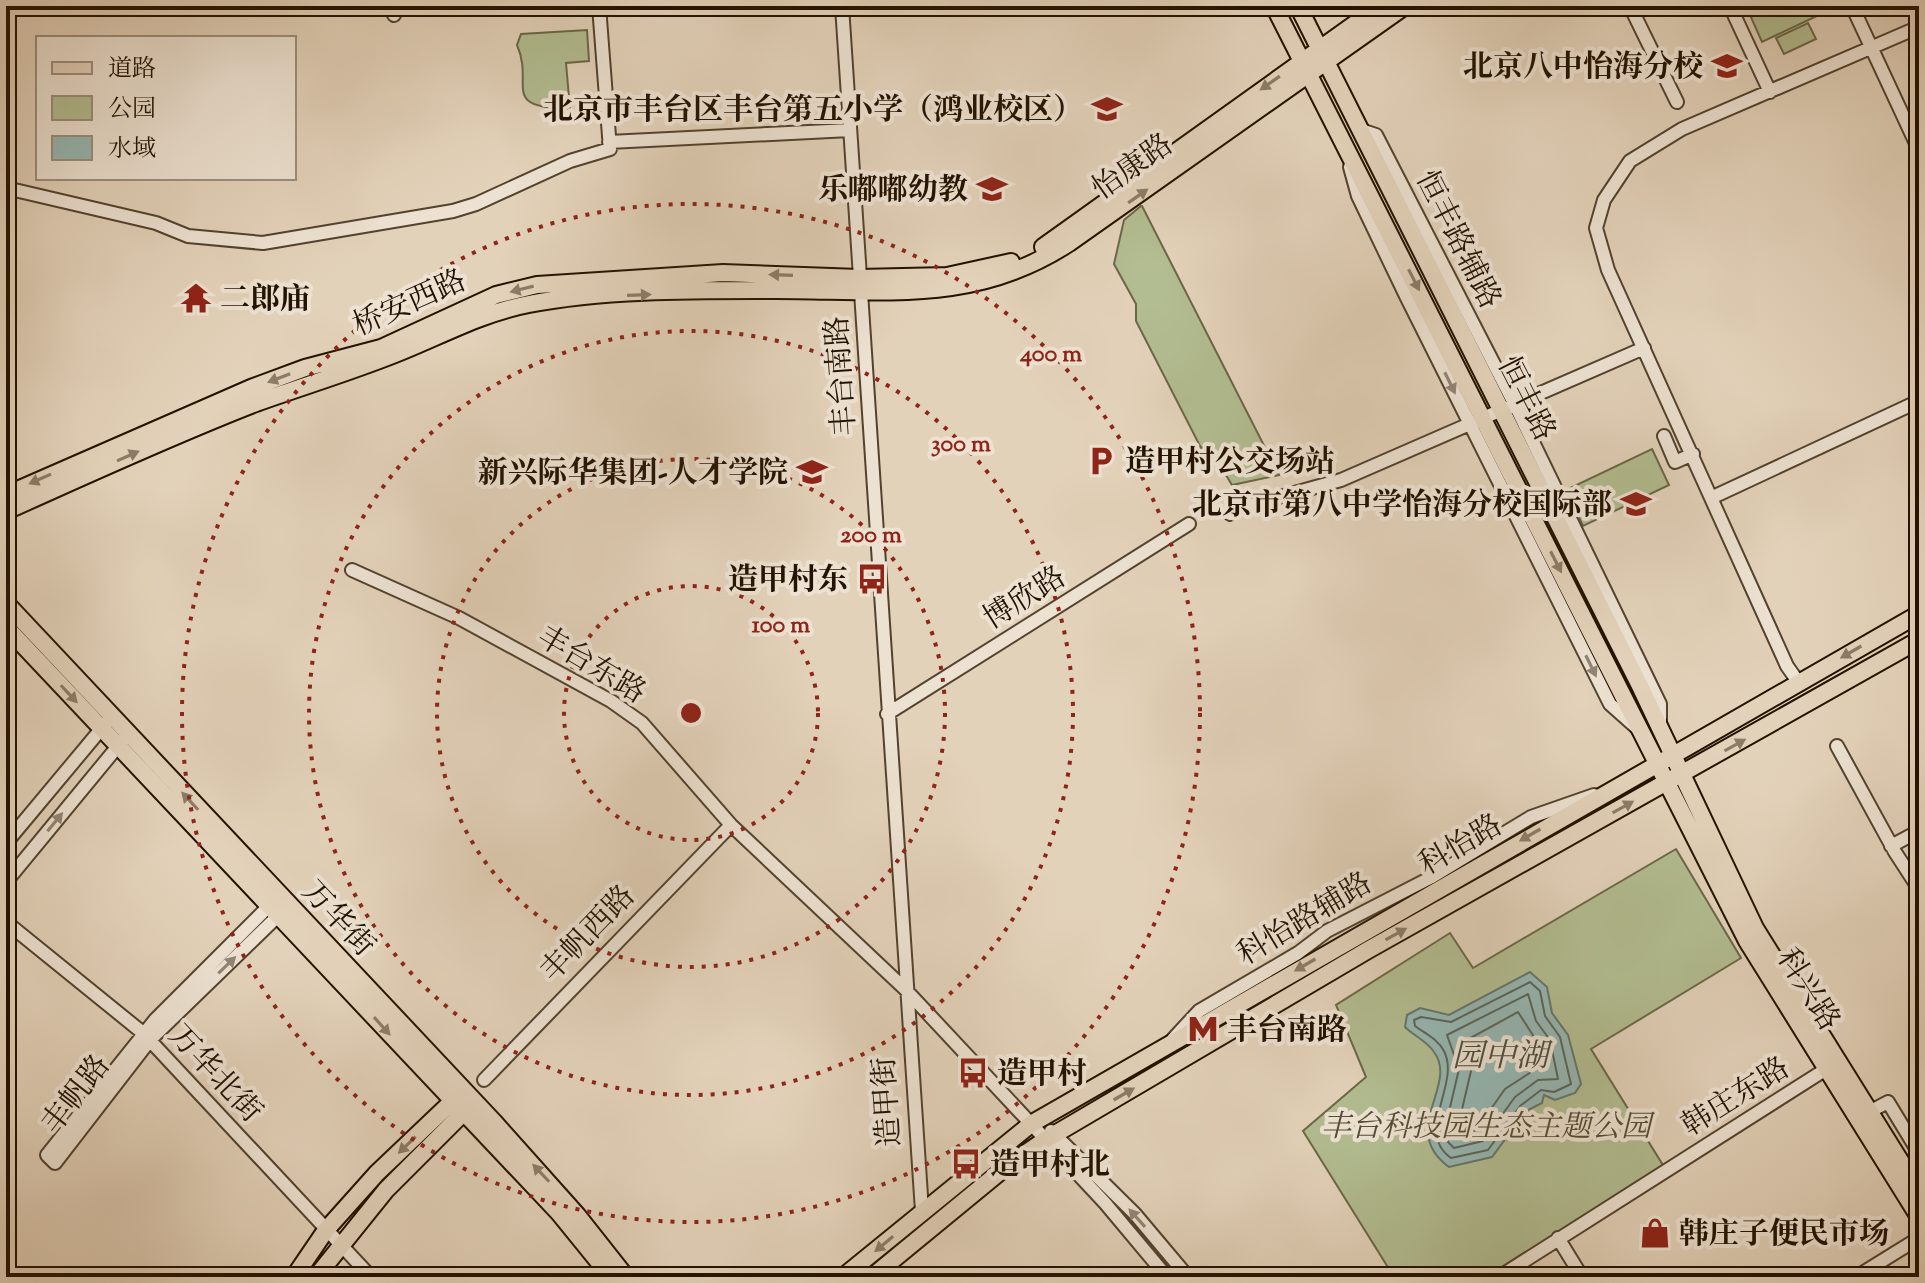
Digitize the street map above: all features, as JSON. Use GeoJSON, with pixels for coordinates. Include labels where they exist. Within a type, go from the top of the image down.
{"type":"FeatureCollection","features":[{"type":"Feature","properties":{"kind":"main road","name":"恒丰路"},"geometry":{"type":"LineString","coordinates":[[1274,6],[1340,133],[1477,421],[1640,730],[1664,759],[1673,778]]}},
{"type":"Feature","properties":{"kind":"main road","name":"恒丰路"},"geometry":{"type":"LineString","coordinates":[[1298,6],[1508,408],[1660,729],[1664,759]]}},
{"type":"Feature","properties":{"kind":"main road","name":"怡康路"},"geometry":{"type":"LineString","coordinates":[[1324,56],[1380,6]]}},
{"type":"Feature","properties":{"kind":"main road","name":"怡康路"},"geometry":{"type":"LineString","coordinates":[[860,286],[975,273],[1028,255],[1052,243],[1306,68],[1405,6]]}},
{"type":"Feature","properties":{"kind":"main road","name":"桥安西路"},"geometry":{"type":"LineString","coordinates":[[6,495],[251,388],[305,368],[381,348],[496,295],[537,285],[723,273],[860,286]]}},
{"type":"Feature","properties":{"kind":"main road","name":"桥安西路"},"geometry":{"type":"LineString","coordinates":[[6,511],[244,408],[415,347],[471,320],[505,310],[572,297],[860,286]]}},
{"type":"Feature","properties":{"kind":"main road","name":"万华街"},"geometry":{"type":"LineString","coordinates":[[6,603],[106,722],[463,1102],[611,1277]]}},
{"type":"Feature","properties":{"kind":"main road","name":"科怡路"},"geometry":{"type":"LineString","coordinates":[[1031,1124],[1919,614]]}},
{"type":"Feature","properties":{"kind":"main road","name":"万华街"},"geometry":{"type":"LineString","coordinates":[[9,638],[106,722]]}},
{"type":"Feature","properties":{"kind":"main road","name":"科怡路"},"geometry":{"type":"LineString","coordinates":[[1051,1137],[1368,950],[1919,640]]}},
{"type":"Feature","properties":{"kind":"main road","name":"科兴路"},"geometry":{"type":"LineString","coordinates":[[1673,778],[1747,941],[1832,1065],[1869,1112],[1919,1191]]}},
{"type":"Feature","properties":{"kind":"main road","name":"科兴路"},"geometry":{"type":"LineString","coordinates":[[1832,1065],[1919,1217]]}},
{"type":"Feature","properties":{"kind":"main road","name":"万华街"},"geometry":{"type":"LineString","coordinates":[[463,1102],[558,1192],[626,1277]]}},
{"type":"Feature","properties":{"kind":"main road"},"geometry":{"type":"LineString","coordinates":[[294,1277],[326,1230],[377,1173],[463,1102]]}},
{"type":"Feature","properties":{"kind":"main road"},"geometry":{"type":"LineString","coordinates":[[316,1277],[339,1244],[463,1102]]}},
{"type":"Feature","properties":{"kind":"main road"},"geometry":{"type":"LineString","coordinates":[[843,1277],[1031,1124]]}},
{"type":"Feature","properties":{"kind":"main road"},"geometry":{"type":"LineString","coordinates":[[872,1277],[1007,1166],[1051,1137]]}},
{"type":"Feature","properties":{"kind":"street"},"geometry":{"type":"LineString","coordinates":[[599,6],[610,146]]}},
{"type":"Feature","properties":{"kind":"street","name":"丰台南路"},"geometry":{"type":"LineString","coordinates":[[842,6],[905,989]]}},
{"type":"Feature","properties":{"kind":"street"},"geometry":{"type":"LineString","coordinates":[[1630,6],[1677,102]]}},
{"type":"Feature","properties":{"kind":"street"},"geometry":{"type":"LineString","coordinates":[[1730,6],[1770,92]]}},
{"type":"Feature","properties":{"kind":"street"},"geometry":{"type":"LineString","coordinates":[[1852,6],[1919,150]]}},
{"type":"Feature","properties":{"kind":"street"},"geometry":{"type":"LineString","coordinates":[[1799,683],[1787,666],[1608,270],[1596,228],[1604,200],[1630,161],[1682,129],[1919,27]]}},
{"type":"Feature","properties":{"kind":"street"},"geometry":{"type":"LineString","coordinates":[[6,188],[156,223],[188,236],[263,243],[453,211],[610,146],[850,130]]}},
{"type":"Feature","properties":{"kind":"street"},"geometry":{"type":"LineString","coordinates":[[1230,514],[1240,508],[1341,480],[1644,348]]}},
{"type":"Feature","properties":{"kind":"street"},"geometry":{"type":"LineString","coordinates":[[1713,497],[1919,401]]}},
{"type":"Feature","properties":{"kind":"street"},"geometry":{"type":"LineString","coordinates":[[1664,436],[1675,462],[1693,454]]}},
{"type":"Feature","properties":{"kind":"street","name":"博欣路"},"geometry":{"type":"LineString","coordinates":[[887,714],[1189,524]]}},
{"type":"Feature","properties":{"kind":"street","name":"丰台东路"},"geometry":{"type":"LineString","coordinates":[[352,570],[459,618],[642,723],[731,825],[905,989]]}},
{"type":"Feature","properties":{"kind":"street"},"geometry":{"type":"LineString","coordinates":[[6,843],[106,722]]}},
{"type":"Feature","properties":{"kind":"street"},"geometry":{"type":"LineString","coordinates":[[6,882],[123,740]]}},
{"type":"Feature","properties":{"kind":"street"},"geometry":{"type":"LineString","coordinates":[[1837,746],[1891,846],[1919,889]]}},
{"type":"Feature","properties":{"kind":"street","name":"丰帆西路"},"geometry":{"type":"LineString","coordinates":[[484,1080],[731,825]]}},
{"type":"Feature","properties":{"kind":"street"},"geometry":{"type":"LineString","coordinates":[[1891,846],[1919,831]]}},
{"type":"Feature","properties":{"kind":"street","name":"丰帆路"},"geometry":{"type":"LineString","coordinates":[[147,1037],[55,1163],[47,1155],[147,1037],[279,905]]}},
{"type":"Feature","properties":{"kind":"street","name":"万华北街"},"geometry":{"type":"LineString","coordinates":[[6,922],[147,1037],[371,1277]]}},
{"type":"Feature","properties":{"kind":"street"},"geometry":{"type":"LineString","coordinates":[[905,989],[1031,1124],[1051,1137],[1135,1214],[1188,1277]]}},
{"type":"Feature","properties":{"kind":"street","name":"造甲街"},"geometry":{"type":"LineString","coordinates":[[905,989],[922,1211]]}},
{"type":"Feature","properties":{"kind":"street","name":"韩庄东路"},"geometry":{"type":"LineString","coordinates":[[1499,1277],[1832,1065]]}},
{"type":"Feature","properties":{"kind":"street"},"geometry":{"type":"LineString","coordinates":[[1869,1112],[1888,1102],[1919,1153]]}},
{"type":"Feature","properties":{"kind":"street"},"geometry":{"type":"LineString","coordinates":[[1051,1137],[1167,1277]]}},
{"type":"Feature","properties":{"kind":"street"},"geometry":{"type":"LineString","coordinates":[[1558,1238],[1582,1277]]}},
{"type":"Feature","properties":{"kind":"street"},"geometry":{"type":"LineString","coordinates":[[1856,1277],[1919,1238]]}},
{"type":"Feature","properties":{"kind":"green space"},"geometry":{"type":"Polygon","coordinates":[[[1746,6],[1815,6],[1819,15],[1762,42],[1746,6]]]}},
{"type":"Feature","properties":{"kind":"green space"},"geometry":{"type":"Polygon","coordinates":[[[1808,23],[1816,39],[1784,54],[1776,38],[1808,23]]]}},
{"type":"Feature","properties":{"kind":"green space"},"geometry":{"type":"Polygon","coordinates":[[[587,30],[589,61],[566,63],[570,109],[534,104],[526,99],[517,45],[521,34],[587,30]]]}},
{"type":"Feature","properties":{"kind":"green space"},"geometry":{"type":"Polygon","coordinates":[[[1141,206],[1279,475],[1232,485],[1208,445],[1201,448],[1136,321],[1136,304],[1114,264],[1124,220],[1141,206]]]}},
{"type":"Feature","properties":{"kind":"green space"},"geometry":{"type":"Polygon","coordinates":[[[1652,449],[1669,485],[1583,526],[1566,490],[1652,449]]]}},
{"type":"Feature","properties":{"kind":"green space","name":"丰台科技园生态主题公园"},"geometry":{"type":"Polygon","coordinates":[[[1676,849],[1741,958],[1591,1049],[1666,1170],[1488,1277],[1394,1277],[1303,1131],[1366,1077],[1336,1005],[1450,933],[1473,968],[1676,849]]]}},
{"type":"Feature","properties":{"kind":"water","name":"园中湖"},"geometry":{"type":"Polygon","coordinates":[[[1530,972],[1547,987],[1552,1013],[1568,1035],[1581,1084],[1575,1093],[1555,1100],[1544,1095],[1542,1103],[1526,1111],[1492,1157],[1449,1167],[1435,1153],[1429,1138],[1428,1123],[1440,1079],[1440,1065],[1431,1048],[1405,1027],[1407,1015],[1420,1008],[1449,1015],[1530,972]]]}},
{"type":"Feature","properties":{"kind":"place","name":"北京八中怡海分校"},"geometry":{"type":"Point","coordinates":[1727,66]}},
{"type":"Feature","properties":{"kind":"place","name":"北京市丰台区丰台第五小学（鸿业校区）"},"geometry":{"type":"Point","coordinates":[1107,109]}},
{"type":"Feature","properties":{"kind":"place","name":"乐嘟嘟幼教"},"geometry":{"type":"Point","coordinates":[992,189]}},
{"type":"Feature","properties":{"kind":"place","name":"二郎庙"},"geometry":{"type":"Point","coordinates":[196,298]}},
{"type":"Feature","properties":{"kind":"place","name":"造甲村公交场站"},"geometry":{"type":"Point","coordinates":[1101,461]}},
{"type":"Feature","properties":{"kind":"place","name":"新兴际华集团-人才学院"},"geometry":{"type":"Point","coordinates":[812,472]}},
{"type":"Feature","properties":{"kind":"place","name":"北京市第八中学怡海分校国际部"},"geometry":{"type":"Point","coordinates":[1636,504]}},
{"type":"Feature","properties":{"kind":"place","name":"造甲村东"},"geometry":{"type":"Point","coordinates":[872,579]}},
{"type":"Feature","properties":{"kind":"place","name":"丰台南路"},"geometry":{"type":"Point","coordinates":[1203,1029]}},
{"type":"Feature","properties":{"kind":"place","name":"造甲村"},"geometry":{"type":"Point","coordinates":[973,1073]}},
{"type":"Feature","properties":{"kind":"place","name":"造甲村北"},"geometry":{"type":"Point","coordinates":[966,1164]}},
{"type":"Feature","properties":{"kind":"place","name":"韩庄子便民市场"},"geometry":{"type":"Point","coordinates":[1655,1233]}}]}
